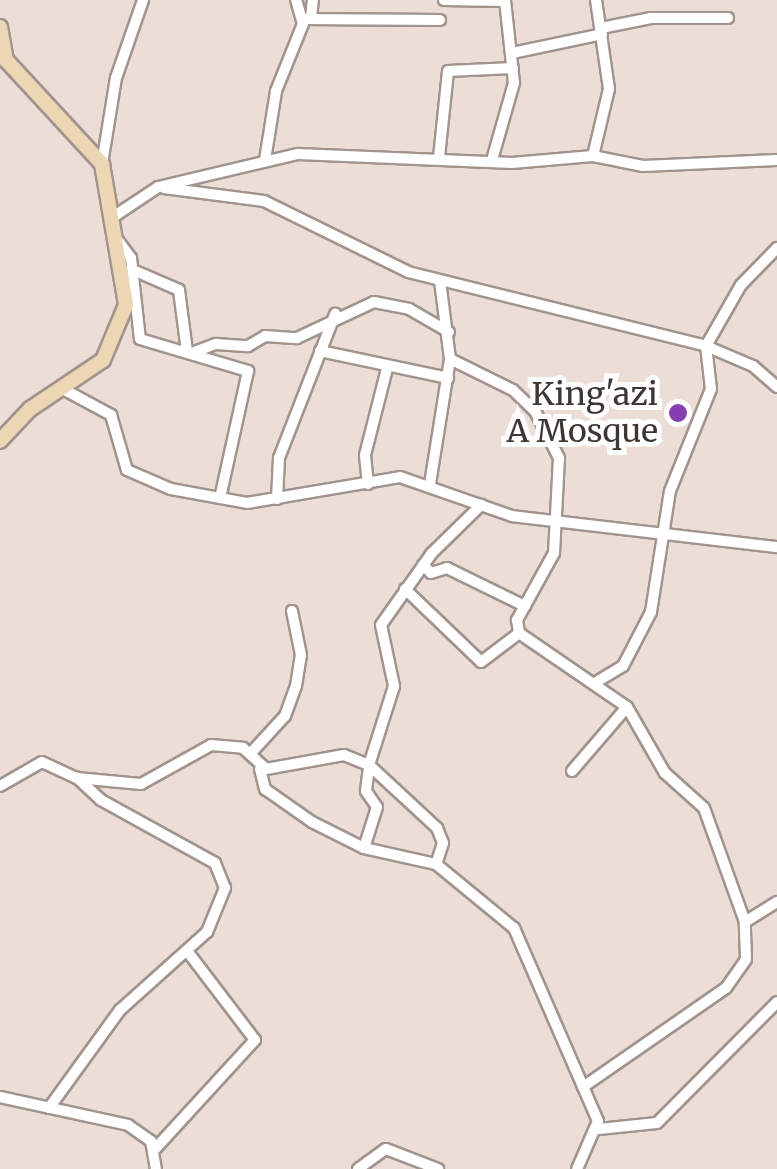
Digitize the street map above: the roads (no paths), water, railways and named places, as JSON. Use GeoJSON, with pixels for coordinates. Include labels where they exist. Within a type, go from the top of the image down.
{"type":"FeatureCollection","features":[{"type":"Feature","properties":{"kind":"street"},"geometry":{"type":"LineString","coordinates":[[0,441],[102,360],[122,328],[116,238],[102,164],[116,78],[143,0]]}},
{"type":"Feature","properties":{"kind":"street"},"geometry":{"type":"LineString","coordinates":[[296,0],[306,18]]}},
{"type":"Feature","properties":{"kind":"street"},"geometry":{"type":"LineString","coordinates":[[264,160],[273,102],[313,0]]}},
{"type":"Feature","properties":{"kind":"street"},"geometry":{"type":"LineString","coordinates":[[444,0],[505,1],[513,68],[509,117],[492,160]]}},
{"type":"Feature","properties":{"kind":"street"},"geometry":{"type":"LineString","coordinates":[[593,156],[608,103],[596,0]]}},
{"type":"Feature","properties":{"kind":"street"},"geometry":{"type":"LineString","coordinates":[[674,16],[678,0]]}},
{"type":"Feature","properties":{"kind":"street"},"geometry":{"type":"LineString","coordinates":[[512,52],[674,16],[728,18]]}},
{"type":"Feature","properties":{"kind":"street"},"geometry":{"type":"LineString","coordinates":[[306,18],[440,20]]}},
{"type":"Feature","properties":{"kind":"street"},"geometry":{"type":"LineString","coordinates":[[0,26],[3,61],[102,164]]}},
{"type":"Feature","properties":{"kind":"street"},"geometry":{"type":"LineString","coordinates":[[439,157],[448,71],[513,68]]}},
{"type":"Feature","properties":{"kind":"street"},"geometry":{"type":"LineString","coordinates":[[112,218],[158,187],[264,160],[340,151],[492,160],[593,156],[643,166],[777,160]]}},
{"type":"Feature","properties":{"kind":"street"},"geometry":{"type":"LineString","coordinates":[[158,187],[264,201],[440,281],[706,346],[753,366],[777,387]]}},
{"type":"Feature","properties":{"kind":"street"},"geometry":{"type":"LineString","coordinates":[[116,238],[133,270],[137,335],[248,371],[220,498]]}},
{"type":"Feature","properties":{"kind":"street"},"geometry":{"type":"LineString","coordinates":[[598,682],[622,666],[651,612],[668,538],[674,478],[710,389],[706,346],[741,285],[777,248]]}},
{"type":"Feature","properties":{"kind":"street"},"geometry":{"type":"LineString","coordinates":[[133,270],[178,290],[189,353]]}},
{"type":"Feature","properties":{"kind":"street"},"geometry":{"type":"LineString","coordinates":[[430,484],[450,360],[440,281]]}},
{"type":"Feature","properties":{"kind":"street"},"geometry":{"type":"LineString","coordinates":[[189,353],[216,344],[248,346],[265,336],[297,338],[336,314],[391,304],[449,332]]}},
{"type":"Feature","properties":{"kind":"street"},"geometry":{"type":"LineString","coordinates":[[277,499],[279,458],[336,314]]}},
{"type":"Feature","properties":{"kind":"street"},"geometry":{"type":"LineString","coordinates":[[320,351],[387,369],[448,378]]}},
{"type":"Feature","properties":{"kind":"street"},"geometry":{"type":"LineString","coordinates":[[406,589],[480,662],[519,633],[526,606],[551,564],[559,518],[559,458],[535,410],[491,375],[450,360]]}},
{"type":"Feature","properties":{"kind":"street"},"geometry":{"type":"LineString","coordinates":[[368,484],[365,455],[387,369]]}},
{"type":"Feature","properties":{"kind":"street"},"geometry":{"type":"LineString","coordinates":[[63,390],[111,415],[132,474],[220,498],[277,499],[400,476],[481,505],[668,538],[777,547]]}},
{"type":"Feature","properties":{"kind":"street"},"geometry":{"type":"LineString","coordinates":[[364,848],[377,807],[366,791],[368,765],[394,686],[380,625],[422,565],[481,505]]}},
{"type":"Feature","properties":{"kind":"street"},"geometry":{"type":"LineString","coordinates":[[422,565],[432,574],[447,568],[526,606]]}},
{"type":"Feature","properties":{"kind":"street"},"geometry":{"type":"LineString","coordinates":[[250,754],[285,716],[296,686],[301,655],[292,611]]}},
{"type":"Feature","properties":{"kind":"street"},"geometry":{"type":"LineString","coordinates":[[519,633],[598,682],[627,707],[666,773],[704,808],[746,922],[740,975],[583,1087]]}},
{"type":"Feature","properties":{"kind":"street"},"geometry":{"type":"LineString","coordinates":[[572,771],[627,707]]}},
{"type":"Feature","properties":{"kind":"street"},"geometry":{"type":"LineString","coordinates":[[77,778],[141,784],[211,745],[250,754],[272,795],[364,848],[436,864],[514,928],[598,1129],[577,1169]]}},
{"type":"Feature","properties":{"kind":"street"},"geometry":{"type":"LineString","coordinates":[[260,769],[334,754],[368,765],[437,828],[443,843],[436,864]]}},
{"type":"Feature","properties":{"kind":"street"},"geometry":{"type":"LineString","coordinates":[[0,786],[42,762],[77,778],[101,800],[215,863],[223,906],[188,952],[120,1010],[49,1108]]}},
{"type":"Feature","properties":{"kind":"street"},"geometry":{"type":"LineString","coordinates":[[746,922],[777,902]]}},
{"type":"Feature","properties":{"kind":"street"},"geometry":{"type":"LineString","coordinates":[[156,1169],[155,1149],[255,1040],[188,952]]}},
{"type":"Feature","properties":{"kind":"street"},"geometry":{"type":"LineString","coordinates":[[598,1129],[657,1123],[777,1002]]}},
{"type":"Feature","properties":{"kind":"street"},"geometry":{"type":"LineString","coordinates":[[0,1097],[128,1125],[155,1149]]}},
{"type":"Feature","properties":{"kind":"street"},"geometry":{"type":"LineString","coordinates":[[358,1169],[386,1149],[438,1169]]}},
{"type":"Feature","properties":{"kind":"place","name":"King'azi A Mosque"},"geometry":{"type":"Point","coordinates":[678,413]}}]}
